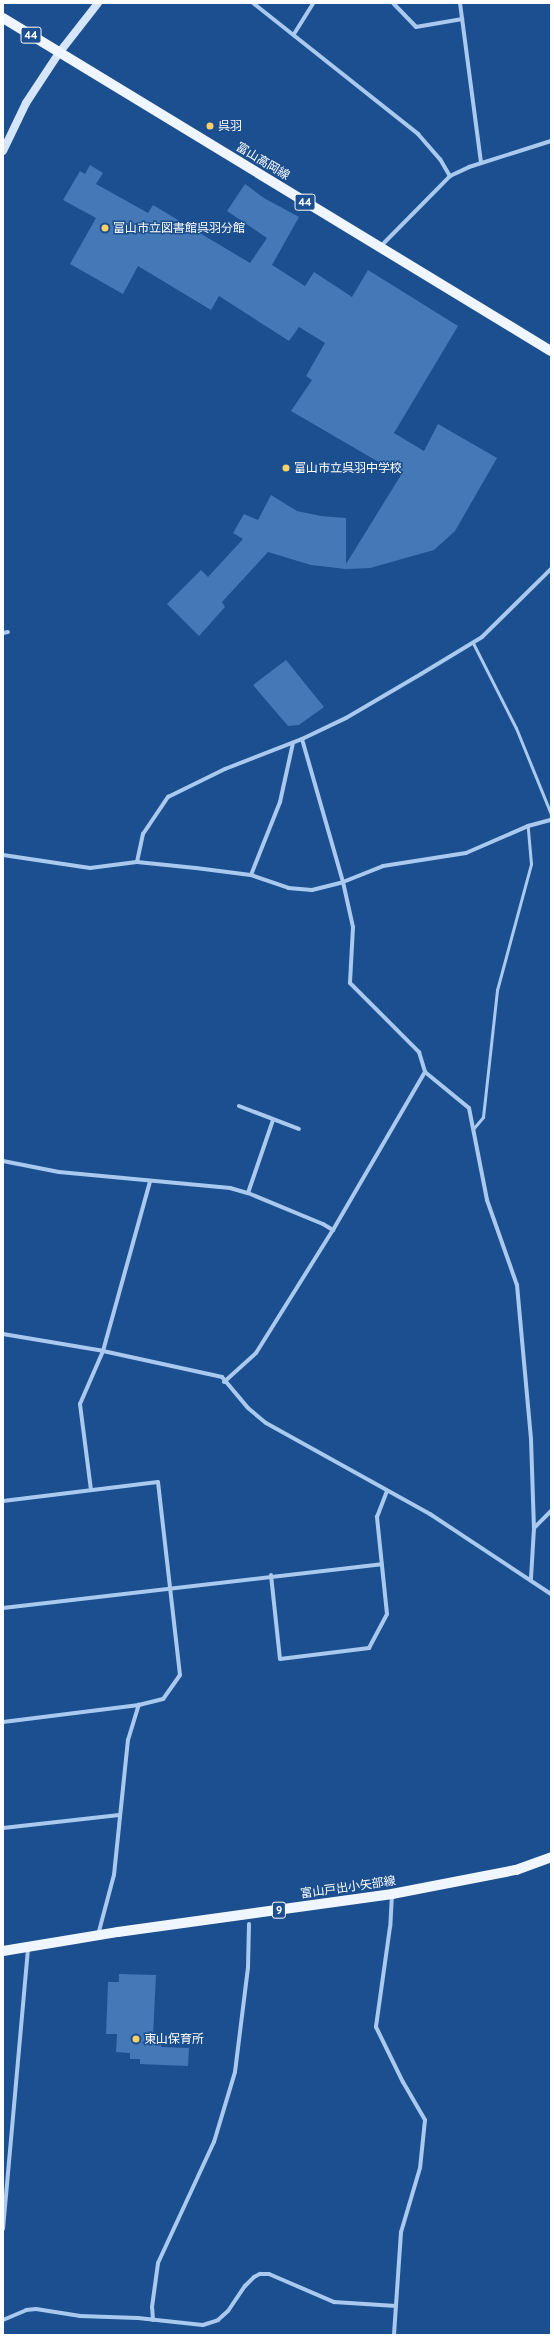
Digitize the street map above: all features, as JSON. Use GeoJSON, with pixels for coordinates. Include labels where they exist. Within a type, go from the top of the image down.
{"type":"FeatureCollection","features":[{"type":"Feature","properties":{"kind":"main road"},"geometry":{"type":"LineString","coordinates":[[3,151],[26,103],[59,53],[98,3]]}},
{"type":"Feature","properties":{"kind":"main road","name":"富山高岡線"},"geometry":{"type":"LineString","coordinates":[[3,18],[551,351]]}},
{"type":"Feature","properties":{"kind":"main road","name":"富山戸出小矢部線"},"geometry":{"type":"LineString","coordinates":[[3,1950],[98,1935],[392,1894],[516,1870],[551,1856]]}},
{"type":"Feature","properties":{"kind":"street"},"geometry":{"type":"LineString","coordinates":[[253,3],[294,34],[295,37],[418,134],[440,159],[450,176]]}},
{"type":"Feature","properties":{"kind":"street"},"geometry":{"type":"LineString","coordinates":[[294,34],[313,3]]}},
{"type":"Feature","properties":{"kind":"street"},"geometry":{"type":"LineString","coordinates":[[393,3],[416,27],[462,19]]}},
{"type":"Feature","properties":{"kind":"street"},"geometry":{"type":"LineString","coordinates":[[460,3],[481,163]]}},
{"type":"Feature","properties":{"kind":"street"},"geometry":{"type":"LineString","coordinates":[[380,248],[450,176],[481,163],[551,141]]}},
{"type":"Feature","properties":{"kind":"street"},"geometry":{"type":"LineString","coordinates":[[137,862],[143,834],[168,797],[225,769],[293,743],[346,718],[473,643],[482,637],[551,569]]}},
{"type":"Feature","properties":{"kind":"street"},"geometry":{"type":"LineString","coordinates":[[3,633],[8,632]]}},
{"type":"Feature","properties":{"kind":"street"},"geometry":{"type":"LineString","coordinates":[[302,739],[343,882],[353,927],[350,983],[419,1052],[425,1072],[469,1108],[487,1200],[517,1285],[531,1439],[534,1528],[531,1579]]}},
{"type":"Feature","properties":{"kind":"street"},"geometry":{"type":"LineString","coordinates":[[251,875],[280,802],[293,743]]}},
{"type":"Feature","properties":{"kind":"street"},"geometry":{"type":"LineString","coordinates":[[3,855],[90,868],[137,862],[251,875],[288,888],[312,890],[343,882],[384,866],[466,853],[528,826],[551,820]]}},
{"type":"Feature","properties":{"kind":"street"},"geometry":{"type":"LineString","coordinates":[[224,1382],[256,1353],[334,1230],[425,1072]]}},
{"type":"Feature","properties":{"kind":"street"},"geometry":{"type":"LineString","coordinates":[[239,1106],[299,1129]]}},
{"type":"Feature","properties":{"kind":"street"},"geometry":{"type":"LineString","coordinates":[[248,1193],[273,1120]]}},
{"type":"Feature","properties":{"kind":"street"},"geometry":{"type":"LineString","coordinates":[[3,1161],[59,1172],[150,1182],[230,1188],[248,1193],[334,1230]]}},
{"type":"Feature","properties":{"kind":"street"},"geometry":{"type":"LineString","coordinates":[[91,1490],[80,1404],[103,1351],[150,1182]]}},
{"type":"Feature","properties":{"kind":"street"},"geometry":{"type":"LineString","coordinates":[[3,1334],[103,1351],[222,1377],[224,1382],[248,1408],[266,1423],[387,1492],[430,1514],[531,1579],[551,1594]]}},
{"type":"Feature","properties":{"kind":"street"},"geometry":{"type":"LineString","coordinates":[[3,1501],[158,1482],[180,1675],[163,1699],[139,1705],[3,1722]]}},
{"type":"Feature","properties":{"kind":"street"},"geometry":{"type":"LineString","coordinates":[[270,1575],[280,1659],[369,1648],[388,1614],[381,1564],[377,1517],[387,1492]]}},
{"type":"Feature","properties":{"kind":"street"},"geometry":{"type":"LineString","coordinates":[[534,1528],[551,1512]]}},
{"type":"Feature","properties":{"kind":"street"},"geometry":{"type":"LineString","coordinates":[[3,1608],[270,1575],[381,1564]]}},
{"type":"Feature","properties":{"kind":"street"},"geometry":{"type":"LineString","coordinates":[[98,1935],[114,1874],[128,1740],[139,1705]]}},
{"type":"Feature","properties":{"kind":"street"},"geometry":{"type":"LineString","coordinates":[[3,1828],[119,1815]]}},
{"type":"Feature","properties":{"kind":"street"},"geometry":{"type":"LineString","coordinates":[[392,1894],[390,1927],[376,2027],[403,2082],[425,2120],[420,2168],[401,2232],[394,2335]]}},
{"type":"Feature","properties":{"kind":"street"},"geometry":{"type":"LineString","coordinates":[[153,2320],[152,2307],[158,2263],[214,2142],[235,2072],[248,1968],[249,1924]]}},
{"type":"Feature","properties":{"kind":"street"},"geometry":{"type":"LineString","coordinates":[[3,2229],[28,1946]]}},
{"type":"Feature","properties":{"kind":"street"},"geometry":{"type":"LineString","coordinates":[[3,2320],[26,2310],[36,2309],[98,2317],[203,2325],[218,2320],[228,2312],[244,2286],[260,2274],[269,2274],[334,2302],[396,2306]]}},
{"type":"Feature","properties":{"kind":"lane"},"geometry":{"type":"LineString","coordinates":[[473,643],[516,728],[551,814]]}},
{"type":"Feature","properties":{"kind":"lane"},"geometry":{"type":"LineString","coordinates":[[473,1129],[483,1117],[497,990],[531,864],[528,826]]}},
{"type":"Feature","properties":{"kind":"building"},"geometry":{"type":"Polygon","coordinates":[[[90,165],[103,173],[96,184],[148,213],[153,205],[250,263],[267,238],[227,211],[245,184],[264,198],[299,217],[272,265],[305,286],[314,272],[352,297],[368,270],[458,326],[394,433],[424,451],[438,424],[497,458],[455,531],[434,550],[370,568],[346,569],[311,565],[268,552],[222,602],[225,607],[199,636],[167,604],[201,570],[208,577],[243,539],[233,533],[244,514],[258,520],[271,495],[297,511],[321,516],[346,518],[346,564],[401,475],[291,411],[312,380],[306,376],[325,343],[299,327],[289,341],[219,296],[211,310],[138,266],[123,294],[70,264],[96,218],[63,200],[80,171],[85,174],[90,165]]]}},
{"type":"Feature","properties":{"kind":"building"},"geometry":{"type":"Polygon","coordinates":[[[286,660],[324,707],[299,725],[288,726],[253,685],[286,660]]]}},
{"type":"Feature","properties":{"kind":"building"},"geometry":{"type":"Polygon","coordinates":[[[119,1974],[156,1975],[153,2036],[161,2036],[161,2047],[189,2048],[188,2066],[140,2064],[140,2059],[130,2059],[130,2053],[116,2052],[117,2034],[106,2034],[108,1982],[119,1982],[119,1974]]]}},
{"type":"Feature","properties":{"kind":"place","name":"呉羽"},"geometry":{"type":"Point","coordinates":[210,126]}},
{"type":"Feature","properties":{"kind":"place","name":"富山市立図書館呉羽分館"},"geometry":{"type":"Point","coordinates":[105,228]}},
{"type":"Feature","properties":{"kind":"place","name":"富山市立呉羽中学校"},"geometry":{"type":"Point","coordinates":[286,468]}},
{"type":"Feature","properties":{"kind":"place","name":"東山保育所"},"geometry":{"type":"Point","coordinates":[136,2039]}}]}
